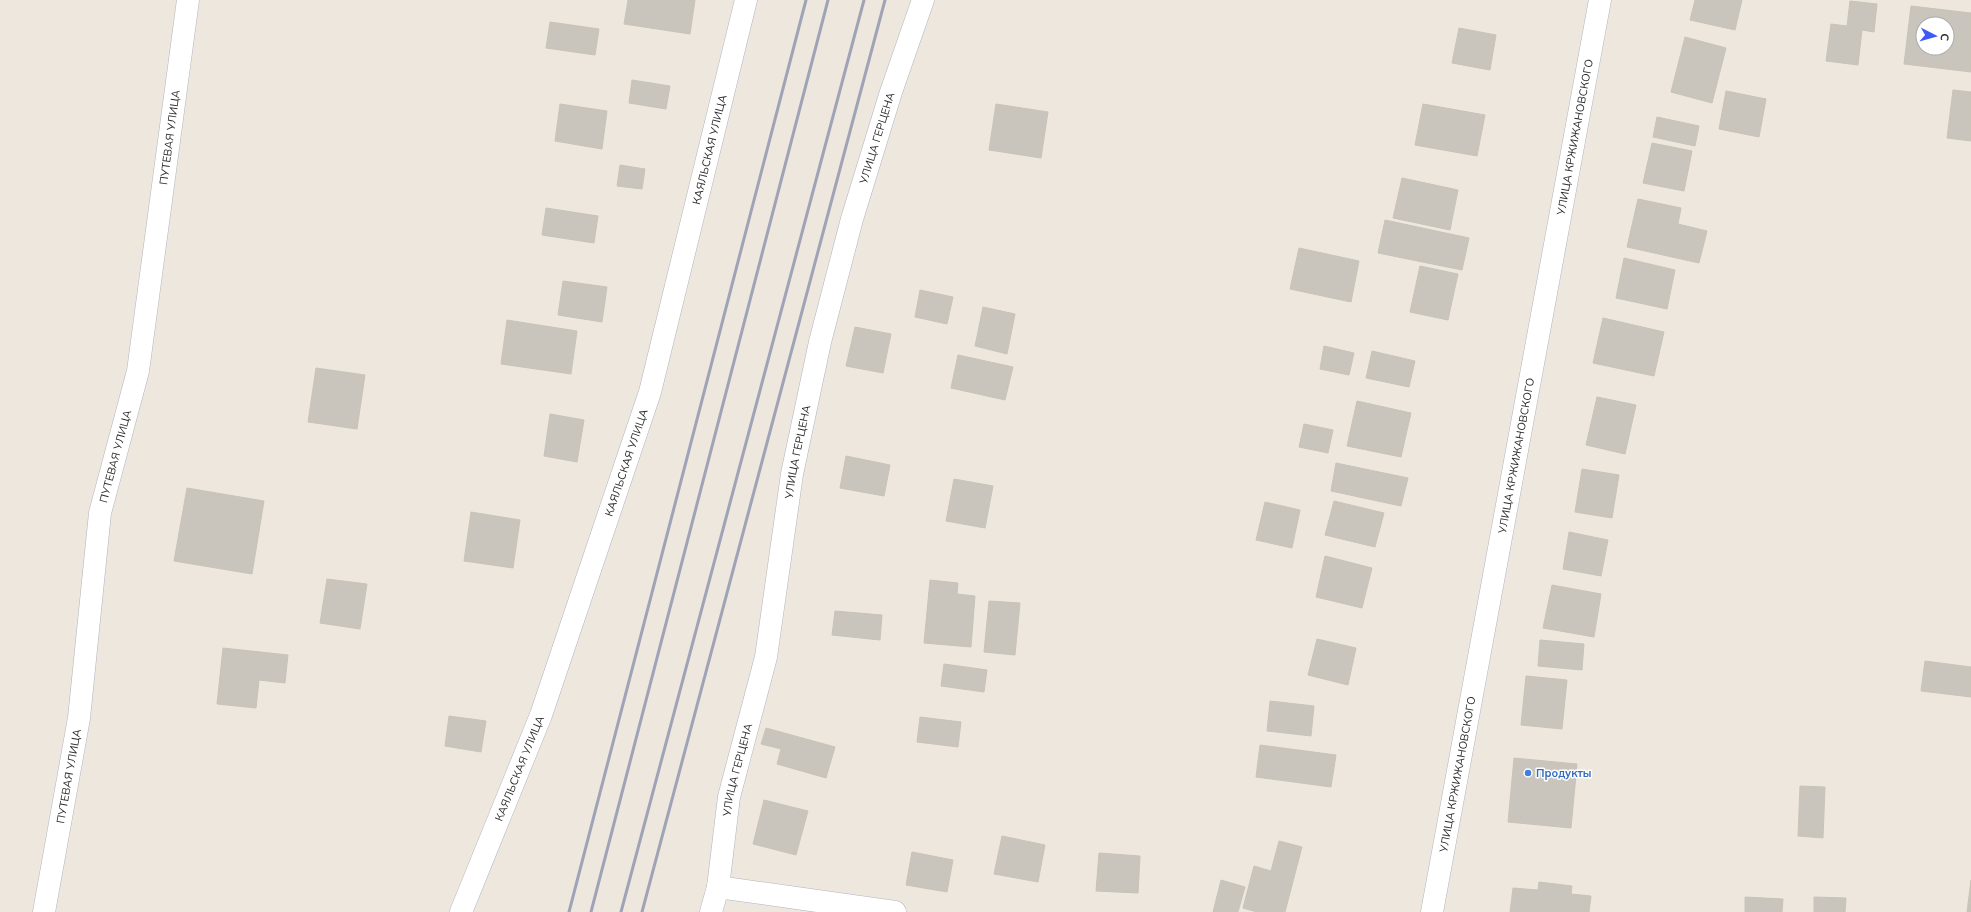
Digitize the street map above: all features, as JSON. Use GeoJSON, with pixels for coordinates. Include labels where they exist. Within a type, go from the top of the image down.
{"type":"FeatureCollection","features":[{"type":"Feature","properties":{"kind":"street","name":"ПУТЕВАЯ УЛИЦА"},"geometry":{"type":"LineString","coordinates":[[44,912],[79,718],[100,513],[138,371],[188,0]]}},
{"type":"Feature","properties":{"kind":"street","name":"КАЯЛЬСКАЯ УЛИЦА"},"geometry":{"type":"LineString","coordinates":[[461,912],[541,715],[650,392],[746,0]]}},
{"type":"Feature","properties":{"kind":"street","name":"УЛИЦА ГЕРЦЕНА"},"geometry":{"type":"LineString","coordinates":[[711,912],[718,887],[729,797],[766,657],[792,474],[820,342],[852,219],[891,92],[923,0]]}},
{"type":"Feature","properties":{"kind":"street","name":"УЛИЦА КРЖИЖАНОВСКОГО"},"geometry":{"type":"LineString","coordinates":[[1432,912],[1600,0]]}},
{"type":"Feature","properties":{"kind":"street"},"geometry":{"type":"LineString","coordinates":[[718,887],[895,912]]}},
{"type":"Feature","properties":{"kind":"building"},"geometry":{"type":"Polygon","coordinates":[[[628,0],[695,0],[690,34],[624,24],[628,0]]]}},
{"type":"Feature","properties":{"kind":"building"},"geometry":{"type":"Polygon","coordinates":[[[1695,0],[1742,0],[1735,30],[1690,20],[1695,0]]]}},
{"type":"Feature","properties":{"kind":"building"},"geometry":{"type":"Polygon","coordinates":[[[1850,1],[1877,4],[1874,32],[1862,30],[1858,65],[1826,61],[1831,24],[1847,26],[1850,1]]]}},
{"type":"Feature","properties":{"kind":"building"},"geometry":{"type":"Polygon","coordinates":[[[1911,6],[1971,13],[1971,72],[1904,64],[1911,6]]]}},
{"type":"Feature","properties":{"kind":"building"},"geometry":{"type":"Polygon","coordinates":[[[550,22],[599,29],[595,55],[546,48],[550,22]]]}},
{"type":"Feature","properties":{"kind":"building"},"geometry":{"type":"Polygon","coordinates":[[[1459,28],[1496,35],[1490,70],[1452,63],[1459,28]]]}},
{"type":"Feature","properties":{"kind":"building"},"geometry":{"type":"Polygon","coordinates":[[[1685,37],[1726,48],[1712,103],[1671,92],[1685,37]]]}},
{"type":"Feature","properties":{"kind":"building"},"geometry":{"type":"Polygon","coordinates":[[[632,80],[670,86],[666,109],[629,103],[632,80]]]}},
{"type":"Feature","properties":{"kind":"building"},"geometry":{"type":"Polygon","coordinates":[[[1953,90],[1971,92],[1971,141],[1947,138],[1953,90]]]}},
{"type":"Feature","properties":{"kind":"building"},"geometry":{"type":"Polygon","coordinates":[[[1726,91],[1766,99],[1759,137],[1719,129],[1726,91]]]}},
{"type":"Feature","properties":{"kind":"building"},"geometry":{"type":"Polygon","coordinates":[[[560,104],[607,111],[602,149],[555,141],[560,104]]]}},
{"type":"Feature","properties":{"kind":"building"},"geometry":{"type":"Polygon","coordinates":[[[996,104],[1048,112],[1041,158],[989,150],[996,104]]]}},
{"type":"Feature","properties":{"kind":"building"},"geometry":{"type":"Polygon","coordinates":[[[1423,104],[1485,115],[1477,156],[1415,145],[1423,104]]]}},
{"type":"Feature","properties":{"kind":"building"},"geometry":{"type":"Polygon","coordinates":[[[1657,117],[1699,126],[1695,146],[1653,137],[1657,117]]]}},
{"type":"Feature","properties":{"kind":"building"},"geometry":{"type":"Polygon","coordinates":[[[1652,143],[1692,151],[1684,191],[1643,183],[1652,143]]]}},
{"type":"Feature","properties":{"kind":"building"},"geometry":{"type":"Polygon","coordinates":[[[620,165],[645,169],[642,189],[617,186],[620,165]]]}},
{"type":"Feature","properties":{"kind":"building"},"geometry":{"type":"Polygon","coordinates":[[[1402,178],[1458,190],[1450,230],[1393,218],[1402,178]]]}},
{"type":"Feature","properties":{"kind":"building"},"geometry":{"type":"Polygon","coordinates":[[[1638,199],[1681,208],[1678,224],[1707,231],[1699,263],[1627,247],[1638,199]]]}},
{"type":"Feature","properties":{"kind":"building"},"geometry":{"type":"Polygon","coordinates":[[[546,208],[598,216],[594,243],[542,235],[546,208]]]}},
{"type":"Feature","properties":{"kind":"building"},"geometry":{"type":"Polygon","coordinates":[[[1385,220],[1469,238],[1462,270],[1378,253],[1385,220]]]}},
{"type":"Feature","properties":{"kind":"building"},"geometry":{"type":"Polygon","coordinates":[[[1299,248],[1359,261],[1351,302],[1290,289],[1299,248]]]}},
{"type":"Feature","properties":{"kind":"building"},"geometry":{"type":"Polygon","coordinates":[[[1624,258],[1675,270],[1667,309],[1616,298],[1624,258]]]}},
{"type":"Feature","properties":{"kind":"building"},"geometry":{"type":"Polygon","coordinates":[[[1420,266],[1458,274],[1448,320],[1410,312],[1420,266]]]}},
{"type":"Feature","properties":{"kind":"building"},"geometry":{"type":"Polygon","coordinates":[[[563,281],[607,287],[602,322],[558,315],[563,281]]]}},
{"type":"Feature","properties":{"kind":"building"},"geometry":{"type":"Polygon","coordinates":[[[920,290],[953,297],[947,324],[915,317],[920,290]]]}},
{"type":"Feature","properties":{"kind":"building"},"geometry":{"type":"Polygon","coordinates":[[[983,307],[1015,314],[1007,354],[975,346],[983,307]]]}},
{"type":"Feature","properties":{"kind":"building"},"geometry":{"type":"Polygon","coordinates":[[[1603,318],[1664,332],[1654,376],[1593,363],[1603,318]]]}},
{"type":"Feature","properties":{"kind":"building"},"geometry":{"type":"Polygon","coordinates":[[[507,320],[577,331],[571,374],[501,364],[507,320]]]}},
{"type":"Feature","properties":{"kind":"building"},"geometry":{"type":"Polygon","coordinates":[[[855,327],[891,334],[883,373],[846,366],[855,327]]]}},
{"type":"Feature","properties":{"kind":"building"},"geometry":{"type":"Polygon","coordinates":[[[1324,346],[1354,353],[1349,375],[1320,369],[1324,346]]]}},
{"type":"Feature","properties":{"kind":"building"},"geometry":{"type":"Polygon","coordinates":[[[1372,351],[1415,361],[1409,387],[1366,378],[1372,351]]]}},
{"type":"Feature","properties":{"kind":"building"},"geometry":{"type":"Polygon","coordinates":[[[958,355],[1013,367],[1005,400],[951,388],[958,355]]]}},
{"type":"Feature","properties":{"kind":"building"},"geometry":{"type":"Polygon","coordinates":[[[316,368],[365,375],[357,429],[308,422],[316,368]]]}},
{"type":"Feature","properties":{"kind":"building"},"geometry":{"type":"Polygon","coordinates":[[[1597,397],[1636,405],[1625,454],[1586,445],[1597,397]]]}},
{"type":"Feature","properties":{"kind":"building"},"geometry":{"type":"Polygon","coordinates":[[[1357,401],[1411,413],[1401,457],[1347,446],[1357,401]]]}},
{"type":"Feature","properties":{"kind":"building"},"geometry":{"type":"Polygon","coordinates":[[[550,414],[584,420],[577,462],[544,456],[550,414]]]}},
{"type":"Feature","properties":{"kind":"building"},"geometry":{"type":"Polygon","coordinates":[[[1304,424],[1333,430],[1328,453],[1299,447],[1304,424]]]}},
{"type":"Feature","properties":{"kind":"building"},"geometry":{"type":"Polygon","coordinates":[[[846,456],[890,465],[884,496],[840,488],[846,456]]]}},
{"type":"Feature","properties":{"kind":"building"},"geometry":{"type":"Polygon","coordinates":[[[1336,463],[1408,478],[1401,506],[1331,491],[1336,463]]]}},
{"type":"Feature","properties":{"kind":"building"},"geometry":{"type":"Polygon","coordinates":[[[1582,469],[1619,475],[1612,518],[1575,512],[1582,469]]]}},
{"type":"Feature","properties":{"kind":"building"},"geometry":{"type":"Polygon","coordinates":[[[954,479],[993,486],[985,528],[946,521],[954,479]]]}},
{"type":"Feature","properties":{"kind":"building"},"geometry":{"type":"Polygon","coordinates":[[[187,488],[264,501],[252,574],[174,561],[187,488]]]}},
{"type":"Feature","properties":{"kind":"building"},"geometry":{"type":"Polygon","coordinates":[[[1334,501],[1384,513],[1375,547],[1325,535],[1334,501]]]}},
{"type":"Feature","properties":{"kind":"building"},"geometry":{"type":"Polygon","coordinates":[[[1265,502],[1300,510],[1292,548],[1256,540],[1265,502]]]}},
{"type":"Feature","properties":{"kind":"building"},"geometry":{"type":"Polygon","coordinates":[[[471,512],[520,520],[513,568],[464,561],[471,512]]]}},
{"type":"Feature","properties":{"kind":"building"},"geometry":{"type":"Polygon","coordinates":[[[1569,532],[1608,540],[1601,576],[1563,569],[1569,532]]]}},
{"type":"Feature","properties":{"kind":"building"},"geometry":{"type":"Polygon","coordinates":[[[1325,556],[1372,568],[1362,608],[1316,597],[1325,556]]]}},
{"type":"Feature","properties":{"kind":"building"},"geometry":{"type":"Polygon","coordinates":[[[327,579],[367,584],[360,629],[320,623],[327,579]]]}},
{"type":"Feature","properties":{"kind":"building"},"geometry":{"type":"Polygon","coordinates":[[[930,580],[958,583],[957,594],[975,596],[971,647],[924,643],[930,580]]]}},
{"type":"Feature","properties":{"kind":"building"},"geometry":{"type":"Polygon","coordinates":[[[1552,585],[1601,594],[1594,637],[1543,628],[1552,585]]]}},
{"type":"Feature","properties":{"kind":"building"},"geometry":{"type":"Polygon","coordinates":[[[989,601],[1020,603],[1015,655],[984,652],[989,601]]]}},
{"type":"Feature","properties":{"kind":"building"},"geometry":{"type":"Polygon","coordinates":[[[835,611],[882,615],[880,640],[832,635],[835,611]]]}},
{"type":"Feature","properties":{"kind":"building"},"geometry":{"type":"Polygon","coordinates":[[[1317,639],[1356,648],[1348,685],[1308,675],[1317,639]]]}},
{"type":"Feature","properties":{"kind":"building"},"geometry":{"type":"Polygon","coordinates":[[[1540,640],[1584,644],[1582,670],[1538,666],[1540,640]]]}},
{"type":"Feature","properties":{"kind":"building"},"geometry":{"type":"Polygon","coordinates":[[[223,648],[288,655],[285,683],[259,680],[256,708],[217,704],[223,648]]]}},
{"type":"Feature","properties":{"kind":"building"},"geometry":{"type":"Polygon","coordinates":[[[1925,661],[1971,667],[1971,697],[1921,691],[1925,661]]]}},
{"type":"Feature","properties":{"kind":"building"},"geometry":{"type":"Polygon","coordinates":[[[944,664],[987,670],[984,692],[941,686],[944,664]]]}},
{"type":"Feature","properties":{"kind":"building"},"geometry":{"type":"Polygon","coordinates":[[[1526,676],[1567,680],[1562,729],[1521,725],[1526,676]]]}},
{"type":"Feature","properties":{"kind":"building"},"geometry":{"type":"Polygon","coordinates":[[[1270,701],[1314,706],[1311,736],[1267,731],[1270,701]]]}},
{"type":"Feature","properties":{"kind":"building"},"geometry":{"type":"Polygon","coordinates":[[[449,716],[486,721],[481,752],[445,746],[449,716]]]}},
{"type":"Feature","properties":{"kind":"building"},"geometry":{"type":"Polygon","coordinates":[[[920,717],[961,722],[958,747],[917,742],[920,717]]]}},
{"type":"Feature","properties":{"kind":"building"},"geometry":{"type":"Polygon","coordinates":[[[766,728],[835,747],[826,778],[777,764],[781,749],[761,744],[766,728]]]}},
{"type":"Feature","properties":{"kind":"building"},"geometry":{"type":"Polygon","coordinates":[[[1260,745],[1336,755],[1331,787],[1256,777],[1260,745]]]}},
{"type":"Feature","properties":{"kind":"building"},"geometry":{"type":"Polygon","coordinates":[[[1514,758],[1577,764],[1571,828],[1508,822],[1514,758]]]}},
{"type":"Feature","properties":{"kind":"building"},"geometry":{"type":"Polygon","coordinates":[[[1800,786],[1825,787],[1823,838],[1798,836],[1800,786]]]}},
{"type":"Feature","properties":{"kind":"building"},"geometry":{"type":"Polygon","coordinates":[[[764,800],[808,811],[796,855],[753,844],[764,800]]]}},
{"type":"Feature","properties":{"kind":"building"},"geometry":{"type":"Polygon","coordinates":[[[1002,836],[1045,845],[1038,882],[994,874],[1002,836]]]}},
{"type":"Feature","properties":{"kind":"building"},"geometry":{"type":"Polygon","coordinates":[[[1279,841],[1302,847],[1285,912],[1257,912],[1243,908],[1254,866],[1271,871],[1279,841]]]}},
{"type":"Feature","properties":{"kind":"building"},"geometry":{"type":"Polygon","coordinates":[[[912,852],[953,860],[947,892],[906,885],[912,852]]]}},
{"type":"Feature","properties":{"kind":"building"},"geometry":{"type":"Polygon","coordinates":[[[1099,853],[1140,856],[1138,893],[1096,891],[1099,853]]]}},
{"type":"Feature","properties":{"kind":"building"},"geometry":{"type":"Polygon","coordinates":[[[1221,880],[1245,887],[1238,912],[1213,912],[1221,880]]]}},
{"type":"Feature","properties":{"kind":"building"},"geometry":{"type":"Polygon","coordinates":[[[1971,880],[1971,912],[1967,912],[1971,880]]]}},
{"type":"Feature","properties":{"kind":"building"},"geometry":{"type":"Polygon","coordinates":[[[1539,882],[1572,886],[1571,894],[1591,896],[1589,912],[1510,912],[1513,888],[1538,890],[1539,882]]]}},
{"type":"Feature","properties":{"kind":"building"},"geometry":{"type":"Polygon","coordinates":[[[1745,897],[1783,899],[1782,912],[1745,912],[1745,897]]]}},
{"type":"Feature","properties":{"kind":"building"},"geometry":{"type":"Polygon","coordinates":[[[1814,897],[1846,898],[1845,912],[1814,912],[1814,897]]]}},
{"type":"Feature","properties":{"kind":"railway"},"geometry":{"type":"LineString","coordinates":[[569,912],[806,0]]}},
{"type":"Feature","properties":{"kind":"railway"},"geometry":{"type":"LineString","coordinates":[[591,912],[828,0]]}},
{"type":"Feature","properties":{"kind":"railway"},"geometry":{"type":"LineString","coordinates":[[621,912],[864,0]]}},
{"type":"Feature","properties":{"kind":"railway"},"geometry":{"type":"LineString","coordinates":[[642,912],[885,0]]}},
{"type":"Feature","properties":{"kind":"place","name":"Продукты"},"geometry":{"type":"Point","coordinates":[1528,773]}}]}
